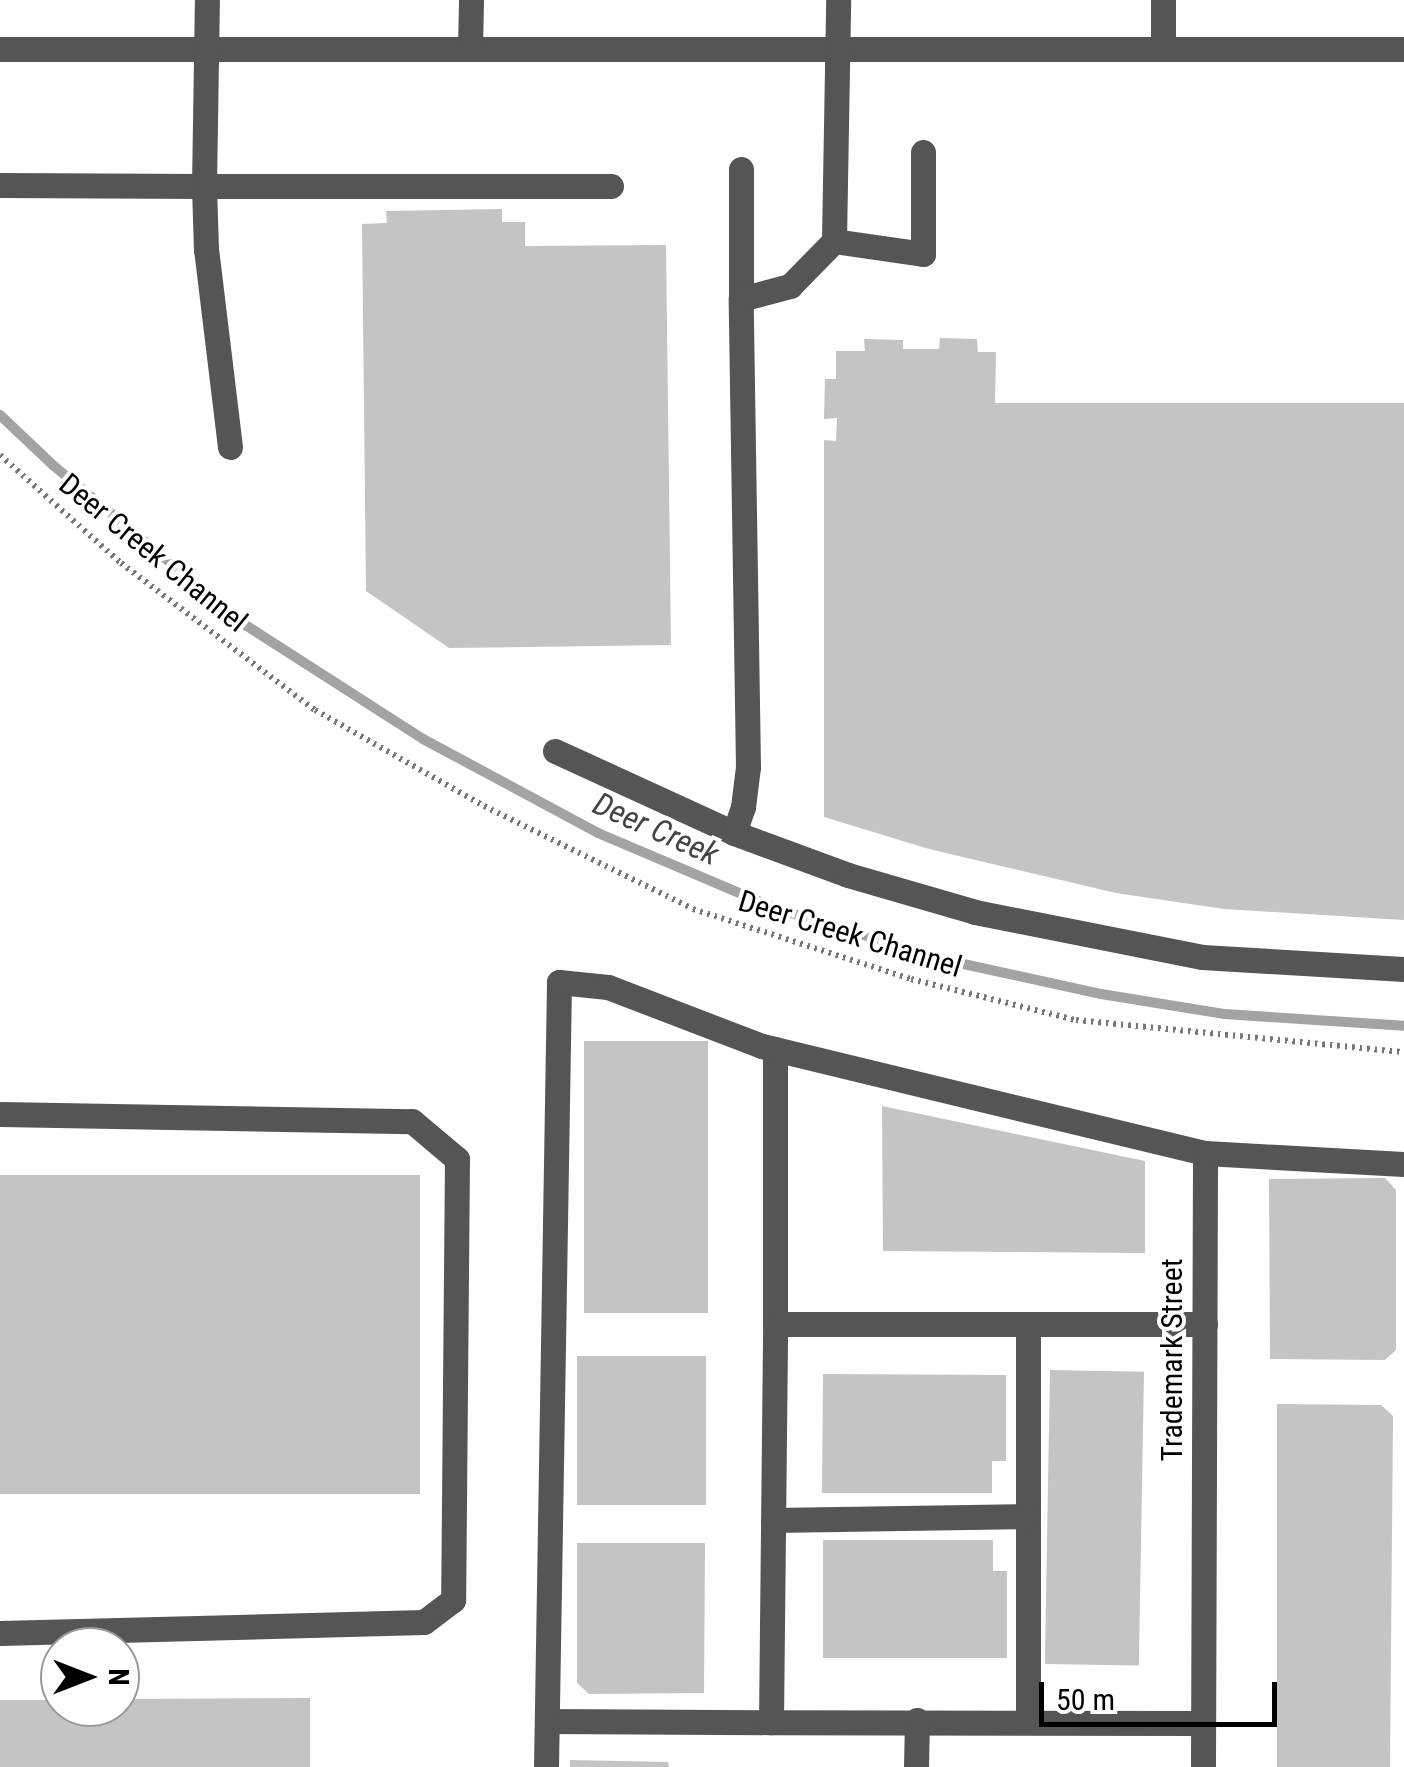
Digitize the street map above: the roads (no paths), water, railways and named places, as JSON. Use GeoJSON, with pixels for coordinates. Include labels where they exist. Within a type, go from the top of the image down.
{"type":"FeatureCollection","features":[{"type":"Feature","properties":{"kind":"street"},"geometry":{"type":"LineString","coordinates":[[207,0],[206,250],[230,446]]}},
{"type":"Feature","properties":{"kind":"street"},"geometry":{"type":"LineString","coordinates":[[470,48],[471,0]]}},
{"type":"Feature","properties":{"kind":"street"},"geometry":{"type":"LineString","coordinates":[[741,299],[790,286],[834,242],[838,0]]}},
{"type":"Feature","properties":{"kind":"street"},"geometry":{"type":"LineString","coordinates":[[1163,0],[1164,48]]}},
{"type":"Feature","properties":{"kind":"street"},"geometry":{"type":"LineString","coordinates":[[0,48],[1404,48]]}},
{"type":"Feature","properties":{"kind":"street"},"geometry":{"type":"LineString","coordinates":[[834,242],[923,254],[923,152]]}},
{"type":"Feature","properties":{"kind":"street"},"geometry":{"type":"LineString","coordinates":[[734,833],[743,807],[748,767],[741,169]]}},
{"type":"Feature","properties":{"kind":"street"},"geometry":{"type":"LineString","coordinates":[[0,185],[610,186]]}},
{"type":"Feature","properties":{"kind":"street"},"geometry":{"type":"LineString","coordinates":[[555,751],[734,833],[848,875],[1054,931],[1202,957],[1404,969]]}},
{"type":"Feature","properties":{"kind":"street"},"geometry":{"type":"LineString","coordinates":[[546,1767],[559,982],[608,987],[775,1049],[1205,1153],[1404,1164]]}},
{"type":"Feature","properties":{"kind":"street"},"geometry":{"type":"LineString","coordinates":[[771,1722],[775,1049]]}},
{"type":"Feature","properties":{"kind":"street"},"geometry":{"type":"LineString","coordinates":[[0,1114],[412,1121],[457,1159],[453,1600],[424,1622],[0,1633]]}},
{"type":"Feature","properties":{"kind":"street","name":"Trademark Street"},"geometry":{"type":"LineString","coordinates":[[1203,1767],[1205,1153]]}},
{"type":"Feature","properties":{"kind":"street"},"geometry":{"type":"LineString","coordinates":[[774,1324],[1205,1324]]}},
{"type":"Feature","properties":{"kind":"street"},"geometry":{"type":"LineString","coordinates":[[1028,1324],[1028,1722]]}},
{"type":"Feature","properties":{"kind":"street"},"geometry":{"type":"LineString","coordinates":[[773,1520],[1028,1516]]}},
{"type":"Feature","properties":{"kind":"street"},"geometry":{"type":"LineString","coordinates":[[916,1767],[917,1720]]}},
{"type":"Feature","properties":{"kind":"street"},"geometry":{"type":"LineString","coordinates":[[546,1721],[1203,1723]]}},
{"type":"Feature","properties":{"kind":"waterway","name":"Deer Creek"},"geometry":{"type":"LineString","coordinates":[[0,415],[54,466],[247,626],[423,739],[598,833],[775,908],[945,960],[1101,994],[1225,1014],[1404,1026]]}}]}
